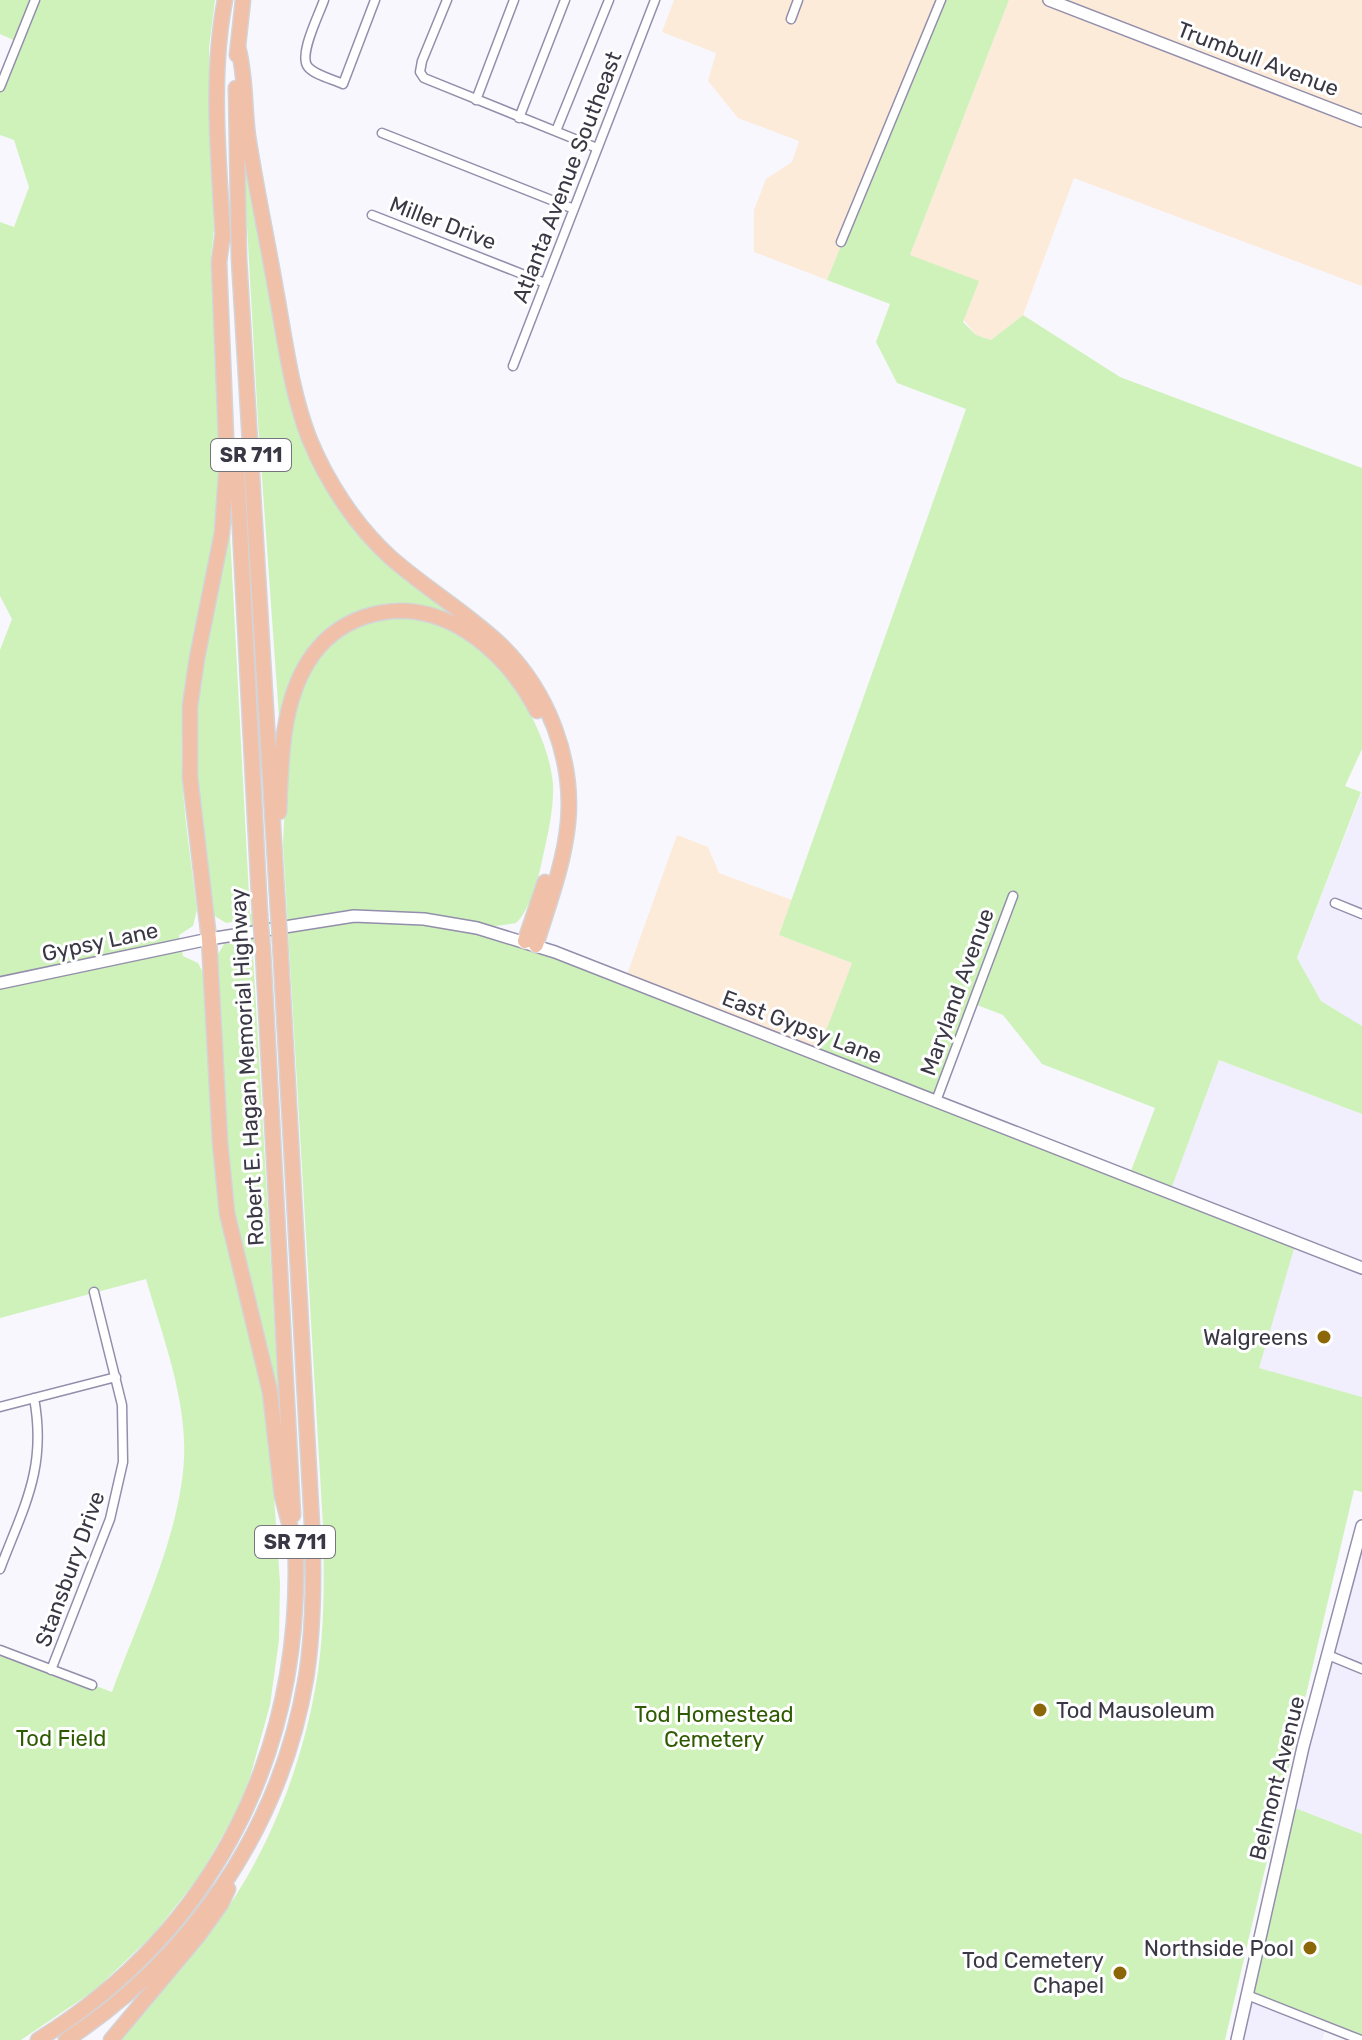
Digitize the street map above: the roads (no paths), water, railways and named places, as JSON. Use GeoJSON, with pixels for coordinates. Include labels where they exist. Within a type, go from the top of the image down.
{"type":"FeatureCollection","features":[{"type":"Feature","properties":{"kind":"highway","name":"Robert E. Hagan Memorial Highway"},"geometry":{"type":"LineString","coordinates":[[38,2040],[102,1996],[159,1941],[205,1883],[237,1829],[264,1768],[281,1709],[293,1643],[295,1545],[217,130],[220,26],[225,0]]}},
{"type":"Feature","properties":{"kind":"highway","name":"Robert E. Hagan Memorial Highway"},"geometry":{"type":"LineString","coordinates":[[66,2040],[113,2006],[154,1970],[228,1880],[264,1815],[291,1741],[306,1680],[313,1607],[312,1511],[239,259],[236,185],[238,47],[243,0]]}},
{"type":"Feature","properties":{"kind":"highway"},"geometry":{"type":"LineString","coordinates":[[238,47],[245,72],[248,134],[289,362],[309,438],[326,474],[347,507],[389,556],[475,623],[520,666],[551,718],[564,755],[569,790],[564,850],[531,943]]}},
{"type":"Feature","properties":{"kind":"highway"},"geometry":{"type":"LineString","coordinates":[[223,232],[219,262],[227,462],[222,533],[197,658],[189,733],[191,788],[209,939],[227,1213],[270,1392],[282,1496],[295,1545]]}},
{"type":"Feature","properties":{"kind":"highway"},"geometry":{"type":"LineString","coordinates":[[274,840],[288,716],[307,663],[320,645],[351,622],[385,612],[423,612],[443,618],[481,641],[517,676],[544,724],[553,750],[558,774],[559,825],[531,943]]}},
{"type":"Feature","properties":{"kind":"highway"},"geometry":{"type":"LineString","coordinates":[[111,2040],[209,1921],[227,1893],[228,1880]]}},
{"type":"Feature","properties":{"kind":"main road","name":"Trumbull Avenue"},"geometry":{"type":"LineString","coordinates":[[1049,0],[1362,121]]}},
{"type":"Feature","properties":{"kind":"main road","name":"East Gypsy Lane"},"geometry":{"type":"LineString","coordinates":[[209,939],[354,916],[424,919],[477,928],[531,943],[1362,1268]]}},
{"type":"Feature","properties":{"kind":"main road","name":"Gypsy Lane"},"geometry":{"type":"LineString","coordinates":[[0,983],[209,939]]}},
{"type":"Feature","properties":{"kind":"main road","name":"Belmont Avenue"},"geometry":{"type":"LineString","coordinates":[[1237,2040],[1303,1747],[1362,1526]]}},
{"type":"Feature","properties":{"kind":"street"},"geometry":{"type":"LineString","coordinates":[[0,87],[35,0]]}},
{"type":"Feature","properties":{"kind":"street"},"geometry":{"type":"LineString","coordinates":[[324,0],[304,55],[307,66],[343,84],[375,0]]}},
{"type":"Feature","properties":{"kind":"street"},"geometry":{"type":"LineString","coordinates":[[447,0],[422,61],[420,72],[424,78],[597,148]]}},
{"type":"Feature","properties":{"kind":"street"},"geometry":{"type":"LineString","coordinates":[[476,100],[514,0]]}},
{"type":"Feature","properties":{"kind":"street"},"geometry":{"type":"LineString","coordinates":[[519,118],[565,0]]}},
{"type":"Feature","properties":{"kind":"street"},"geometry":{"type":"LineString","coordinates":[[556,131],[609,0]]}},
{"type":"Feature","properties":{"kind":"street","name":"Atlanta Avenue Southeast"},"geometry":{"type":"LineString","coordinates":[[513,366],[655,0]]}},
{"type":"Feature","properties":{"kind":"street"},"geometry":{"type":"LineString","coordinates":[[791,19],[798,0]]}},
{"type":"Feature","properties":{"kind":"street"},"geometry":{"type":"LineString","coordinates":[[841,242],[941,0]]}},
{"type":"Feature","properties":{"kind":"street"},"geometry":{"type":"LineString","coordinates":[[382,133],[574,209]]}},
{"type":"Feature","properties":{"kind":"street","name":"Miller Drive"},"geometry":{"type":"LineString","coordinates":[[372,215],[545,283]]}},
{"type":"Feature","properties":{"kind":"street","name":"Maryland Avenue"},"geometry":{"type":"LineString","coordinates":[[936,1101],[1013,896]]}},
{"type":"Feature","properties":{"kind":"street"},"geometry":{"type":"LineString","coordinates":[[1335,903],[1362,914]]}},
{"type":"Feature","properties":{"kind":"street","name":"Stansbury Drive"},"geometry":{"type":"LineString","coordinates":[[51,1670],[110,1519],[119,1486],[124,1431],[116,1377],[94,1292]]}},
{"type":"Feature","properties":{"kind":"street"},"geometry":{"type":"LineString","coordinates":[[0,1407],[116,1377]]}},
{"type":"Feature","properties":{"kind":"street"},"geometry":{"type":"LineString","coordinates":[[0,1569],[36,1473],[40,1441],[34,1398]]}},
{"type":"Feature","properties":{"kind":"street"},"geometry":{"type":"LineString","coordinates":[[0,1650],[92,1685]]}},
{"type":"Feature","properties":{"kind":"street"},"geometry":{"type":"LineString","coordinates":[[1328,1655],[1362,1669]]}},
{"type":"Feature","properties":{"kind":"street"},"geometry":{"type":"LineString","coordinates":[[1247,1995],[1361,2040]]}},
{"type":"Feature","properties":{"kind":"place","name":"Walgreens"},"geometry":{"type":"Point","coordinates":[1324,1337]}},
{"type":"Feature","properties":{"kind":"place","name":"Tod Mausoleum"},"geometry":{"type":"Point","coordinates":[1040,1710]}},
{"type":"Feature","properties":{"kind":"place","name":"Northside Pool"},"geometry":{"type":"Point","coordinates":[1310,1948]}},
{"type":"Feature","properties":{"kind":"place","name":"Tod Cemetery Chapel"},"geometry":{"type":"Point","coordinates":[1120,1973]}},
{"type":"Feature","properties":{"kind":"park label","name":"Tod Homestead Cemetery"},"geometry":{"type":"Point","coordinates":[714,1726]}},
{"type":"Feature","properties":{"kind":"park label","name":"Tod Field"},"geometry":{"type":"Point","coordinates":[61,1738]}}]}
